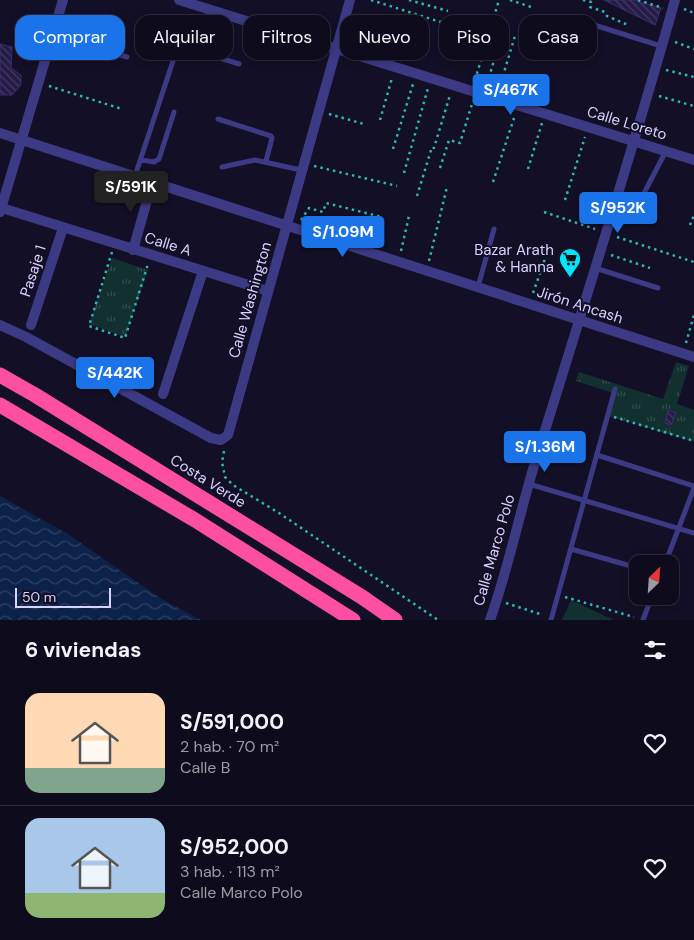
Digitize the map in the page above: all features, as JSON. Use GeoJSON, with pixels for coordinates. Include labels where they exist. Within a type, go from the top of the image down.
{"type":"FeatureCollection","features":[{"type":"Feature","properties":{"kind":"highway","name":"Costa Verde"},"geometry":{"type":"LineString","coordinates":[[0,375],[354,592],[395,620]]}},
{"type":"Feature","properties":{"kind":"highway"},"geometry":{"type":"LineString","coordinates":[[0,405],[195,520],[353,620]]}},
{"type":"Feature","properties":{"kind":"street"},"geometry":{"type":"LineString","coordinates":[[59,15],[63,0]]}},
{"type":"Feature","properties":{"kind":"street","name":"Calle Loreto"},"geometry":{"type":"LineString","coordinates":[[179,0],[694,160]]}},
{"type":"Feature","properties":{"kind":"street","name":"Calle Washington"},"geometry":{"type":"LineString","coordinates":[[228,435],[268,292],[290,228],[302,167],[350,0]]}},
{"type":"Feature","properties":{"kind":"street","name":"Calle Marco Polo"},"geometry":{"type":"LineString","coordinates":[[490,620],[497,601],[528,484],[634,141],[675,0]]}},
{"type":"Feature","properties":{"kind":"street"},"geometry":{"type":"LineString","coordinates":[[1,210],[45,60]]}},
{"type":"Feature","properties":{"kind":"street","name":"Jirón Ancash"},"geometry":{"type":"LineString","coordinates":[[0,133],[694,357]]}},
{"type":"Feature","properties":{"kind":"street"},"geometry":{"type":"LineString","coordinates":[[133,250],[152,183]]}},
{"type":"Feature","properties":{"kind":"street","name":"Calle A"},"geometry":{"type":"LineString","coordinates":[[1,210],[268,292]]}},
{"type":"Feature","properties":{"kind":"street","name":"Pasaje 1"},"geometry":{"type":"LineString","coordinates":[[31,325],[63,228]]}},
{"type":"Feature","properties":{"kind":"street"},"geometry":{"type":"LineString","coordinates":[[163,394],[203,271]]}},
{"type":"Feature","properties":{"kind":"street"},"geometry":{"type":"LineString","coordinates":[[0,325],[26,337],[211,438],[221,440],[228,435]]}},
{"type":"Feature","properties":{"kind":"lane"},"geometry":{"type":"LineString","coordinates":[[597,25],[663,42]]}},
{"type":"Feature","properties":{"kind":"lane"},"geometry":{"type":"LineString","coordinates":[[135,177],[176,52],[180,48],[186,47],[238,64]]}},
{"type":"Feature","properties":{"kind":"lane"},"geometry":{"type":"LineString","coordinates":[[141,160],[154,162],[159,159],[174,112]]}},
{"type":"Feature","properties":{"kind":"lane"},"geometry":{"type":"LineString","coordinates":[[218,119],[271,136],[266,161]]}},
{"type":"Feature","properties":{"kind":"lane"},"geometry":{"type":"LineString","coordinates":[[643,194],[666,151]]}},
{"type":"Feature","properties":{"kind":"lane"},"geometry":{"type":"LineString","coordinates":[[222,166],[255,160],[302,167]]}},
{"type":"Feature","properties":{"kind":"lane"},"geometry":{"type":"LineString","coordinates":[[478,288],[494,229]]}},
{"type":"Feature","properties":{"kind":"lane"},"geometry":{"type":"LineString","coordinates":[[594,268],[658,288]]}},
{"type":"Feature","properties":{"kind":"lane"},"geometry":{"type":"LineString","coordinates":[[551,618],[615,389]]}},
{"type":"Feature","properties":{"kind":"lane"},"geometry":{"type":"LineString","coordinates":[[597,455],[694,487],[668,555]]}},
{"type":"Feature","properties":{"kind":"lane"},"geometry":{"type":"LineString","coordinates":[[528,484],[694,533]]}},
{"type":"Feature","properties":{"kind":"lane"},"geometry":{"type":"LineString","coordinates":[[571,549],[629,565]]}},
{"type":"Feature","properties":{"kind":"lane"},"geometry":{"type":"LineString","coordinates":[[643,620],[649,605]]}},
{"type":"Feature","properties":{"kind":"path"},"geometry":{"type":"LineString","coordinates":[[371,0],[439,21]]}},
{"type":"Feature","properties":{"kind":"path"},"geometry":{"type":"LineString","coordinates":[[409,0],[448,11]]}},
{"type":"Feature","properties":{"kind":"path"},"geometry":{"type":"LineString","coordinates":[[477,93],[499,0]]}},
{"type":"Feature","properties":{"kind":"path"},"geometry":{"type":"LineString","coordinates":[[510,0],[532,7]]}},
{"type":"Feature","properties":{"kind":"path"},"geometry":{"type":"LineString","coordinates":[[583,0],[591,2],[590,7],[605,12],[607,16],[631,26]]}},
{"type":"Feature","properties":{"kind":"path"},"geometry":{"type":"LineString","coordinates":[[638,0],[672,10]]}},
{"type":"Feature","properties":{"kind":"path"},"geometry":{"type":"LineString","coordinates":[[496,98],[515,36]]}},
{"type":"Feature","properties":{"kind":"path"},"geometry":{"type":"LineString","coordinates":[[663,42],[694,49]]}},
{"type":"Feature","properties":{"kind":"path"},"geometry":{"type":"LineString","coordinates":[[440,168],[449,140],[460,142],[491,60]]}},
{"type":"Feature","properties":{"kind":"path"},"geometry":{"type":"LineString","coordinates":[[656,67],[694,77]]}},
{"type":"Feature","properties":{"kind":"path"},"geometry":{"type":"LineString","coordinates":[[380,120],[394,68]]}},
{"type":"Feature","properties":{"kind":"path"},"geometry":{"type":"LineString","coordinates":[[393,149],[416,74]]}},
{"type":"Feature","properties":{"kind":"path"},"geometry":{"type":"LineString","coordinates":[[404,173],[430,78]]}},
{"type":"Feature","properties":{"kind":"path"},"geometry":{"type":"LineString","coordinates":[[38,83],[122,109]]}},
{"type":"Feature","properties":{"kind":"path"},"geometry":{"type":"LineString","coordinates":[[417,196],[453,86]]}},
{"type":"Feature","properties":{"kind":"path"},"geometry":{"type":"LineString","coordinates":[[648,93],[694,106]]}},
{"type":"Feature","properties":{"kind":"path"},"geometry":{"type":"LineString","coordinates":[[493,182],[518,105]]}},
{"type":"Feature","properties":{"kind":"path"},"geometry":{"type":"LineString","coordinates":[[318,110],[364,124]]}},
{"type":"Feature","properties":{"kind":"path"},"geometry":{"type":"LineString","coordinates":[[528,169],[545,114]]}},
{"type":"Feature","properties":{"kind":"path"},"geometry":{"type":"LineString","coordinates":[[565,200],[589,127]]}},
{"type":"Feature","properties":{"kind":"path"},"geometry":{"type":"LineString","coordinates":[[302,167],[397,186]]}},
{"type":"Feature","properties":{"kind":"path"},"geometry":{"type":"LineString","coordinates":[[427,271],[447,188]]}},
{"type":"Feature","properties":{"kind":"path"},"geometry":{"type":"LineString","coordinates":[[290,228],[309,208],[323,212],[326,203],[382,217]]}},
{"type":"Feature","properties":{"kind":"path"},"geometry":{"type":"LineString","coordinates":[[544,212],[694,262]]}},
{"type":"Feature","properties":{"kind":"path"},"geometry":{"type":"LineString","coordinates":[[690,225],[694,215]]}},
{"type":"Feature","properties":{"kind":"path"},"geometry":{"type":"LineString","coordinates":[[399,262],[409,216]]}},
{"type":"Feature","properties":{"kind":"path"},"geometry":{"type":"LineString","coordinates":[[114,244],[89,326],[124,338],[151,255]]}},
{"type":"Feature","properties":{"kind":"path"},"geometry":{"type":"LineString","coordinates":[[600,251],[650,268]]}},
{"type":"Feature","properties":{"kind":"path"},"geometry":{"type":"LineString","coordinates":[[529,305],[545,259]]}},
{"type":"Feature","properties":{"kind":"path"},"geometry":{"type":"LineString","coordinates":[[683,354],[694,315]]}},
{"type":"Feature","properties":{"kind":"path"},"geometry":{"type":"LineString","coordinates":[[608,415],[694,441]]}},
{"type":"Feature","properties":{"kind":"path"},"geometry":{"type":"LineString","coordinates":[[228,435],[222,462],[225,477],[233,485],[279,512],[438,620]]}},
{"type":"Feature","properties":{"kind":"path"},"geometry":{"type":"LineString","coordinates":[[558,595],[634,617]]}},
{"type":"Feature","properties":{"kind":"path"},"geometry":{"type":"LineString","coordinates":[[497,601],[551,618]]}},
{"type":"Feature","properties":{"kind":"green space"},"geometry":{"type":"Polygon","coordinates":[[[112,258],[148,270],[125,337],[89,324],[112,258]]]}},
{"type":"Feature","properties":{"kind":"green space"},"geometry":{"type":"Polygon","coordinates":[[[676,362],[689,366],[677,404],[694,410],[694,442],[609,416],[616,394],[576,381],[579,372],[663,399],[676,362]]]}},
{"type":"Feature","properties":{"kind":"green space"},"geometry":{"type":"Polygon","coordinates":[[[571,600],[614,620],[562,620],[571,600]]]}},
{"type":"Feature","properties":{"kind":"water"},"geometry":{"type":"Polygon","coordinates":[[[0,496],[68,534],[160,598],[201,620],[0,620],[0,496]]]}},
{"type":"Feature","properties":{"kind":"building"},"geometry":{"type":"Polygon","coordinates":[[[604,0],[634,0],[661,8],[655,25],[604,0]]]}},
{"type":"Feature","properties":{"kind":"building"},"geometry":{"type":"Polygon","coordinates":[[[0,44],[12,47],[11,68],[21,75],[21,85],[12,95],[0,95],[0,44]]]}},
{"type":"Feature","properties":{"kind":"building"},"geometry":{"type":"Polygon","coordinates":[[[668,410],[676,413],[671,425],[665,423],[668,410]]]}},
{"type":"Feature","properties":{"kind":"place","name":"Bazar Arath & Hanna"},"geometry":{"type":"Point","coordinates":[570,278]}}]}
